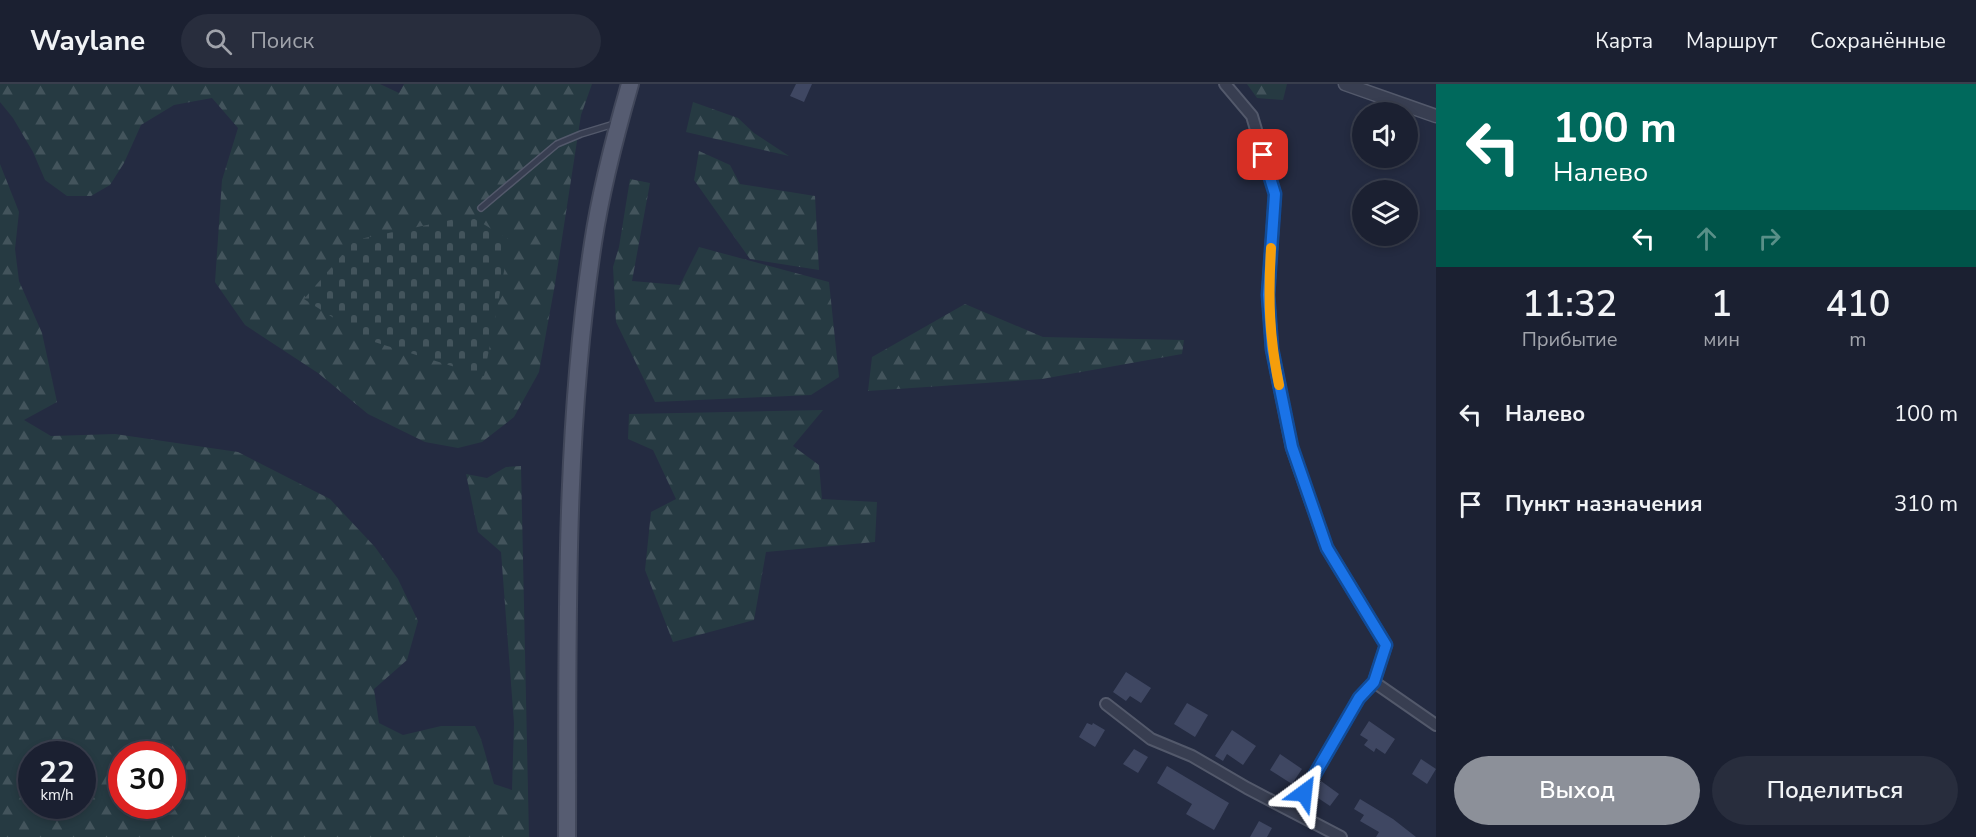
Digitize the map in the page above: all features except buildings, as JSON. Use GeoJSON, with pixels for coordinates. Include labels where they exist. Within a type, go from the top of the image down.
{"type":"FeatureCollection","features":[{"type":"Feature","properties":{"kind":"main road"},"geometry":{"type":"LineString","coordinates":[[567,837],[570,507],[574,413],[593,243],[619,123],[630,84]]}},
{"type":"Feature","properties":{"kind":"street"},"geometry":{"type":"LineString","coordinates":[[1225,84],[1252,116],[1275,194],[1268,295],[1272,349],[1292,447],[1327,548],[1386,645],[1374,682],[1359,698],[1304,793],[1296,812]]}},
{"type":"Feature","properties":{"kind":"street"},"geometry":{"type":"LineString","coordinates":[[1345,84],[1436,116]]}},
{"type":"Feature","properties":{"kind":"street"},"geometry":{"type":"LineString","coordinates":[[1374,682],[1436,725]]}},
{"type":"Feature","properties":{"kind":"street"},"geometry":{"type":"LineString","coordinates":[[1106,704],[1151,739],[1192,756],[1247,788],[1341,837]]}},
{"type":"Feature","properties":{"kind":"lane"},"geometry":{"type":"LineString","coordinates":[[481,208],[557,144],[619,123]]}},
{"type":"Feature","properties":{"kind":"green space"},"geometry":{"type":"Polygon","coordinates":[[[0,84],[380,84],[399,93],[404,84],[592,84],[581,115],[539,372],[514,417],[482,442],[458,448],[425,442],[368,414],[318,373],[245,325],[215,282],[222,180],[238,128],[212,98],[174,105],[141,125],[124,163],[110,185],[91,196],[67,196],[45,180],[33,152],[13,118],[0,102],[0,84]]]}},
{"type":"Feature","properties":{"kind":"green space"},"geometry":{"type":"Polygon","coordinates":[[[1247,84],[1287,84],[1283,100],[1257,98],[1247,84]]]}},
{"type":"Feature","properties":{"kind":"green space"},"geometry":{"type":"Polygon","coordinates":[[[693,102],[738,118],[754,133],[789,156],[686,132],[693,102]]]}},
{"type":"Feature","properties":{"kind":"green space"},"geometry":{"type":"Polygon","coordinates":[[[699,151],[730,165],[740,184],[815,196],[819,270],[750,259],[694,180],[699,151]]]}},
{"type":"Feature","properties":{"kind":"green space"},"geometry":{"type":"Polygon","coordinates":[[[0,164],[19,212],[15,249],[19,281],[42,333],[57,402],[24,420],[51,436],[115,434],[238,452],[330,499],[375,547],[398,579],[418,621],[407,660],[374,689],[379,723],[403,735],[441,726],[475,726],[494,784],[512,790],[514,723],[501,552],[478,532],[466,474],[487,478],[506,467],[521,466],[529,837],[0,837],[0,164]]]}},
{"type":"Feature","properties":{"kind":"green space"},"geometry":{"type":"Polygon","coordinates":[[[630,179],[650,183],[632,281],[680,285],[699,247],[829,282],[839,377],[811,395],[655,402],[616,322],[613,267],[619,247],[630,179]]]}},
{"type":"Feature","properties":{"kind":"green space"},"geometry":{"type":"Polygon","coordinates":[[[470,216],[510,240],[484,376],[368,340],[304,299],[355,240],[470,216]]]}},
{"type":"Feature","properties":{"kind":"green space"},"geometry":{"type":"Polygon","coordinates":[[[965,304],[1043,337],[1184,340],[1182,354],[1042,379],[868,391],[872,357],[965,304]]]}},
{"type":"Feature","properties":{"kind":"green space"},"geometry":{"type":"Polygon","coordinates":[[[823,410],[793,446],[819,465],[822,499],[877,502],[875,542],[766,552],[754,620],[673,642],[645,570],[651,512],[676,499],[653,450],[628,439],[629,414],[823,410]]]}},
{"type":"Feature","properties":{"kind":"slow traffic"},"geometry":{"type":"LineString","coordinates":[[1271,248],[1268,295],[1272,349],[1279,385]]}},
{"type":"Feature","properties":{"kind":"route"},"geometry":{"type":"LineString","coordinates":[[1263,155],[1275,194],[1268,295],[1272,349],[1292,447],[1327,548],[1386,645],[1374,682],[1359,698],[1304,793]]}}]}
